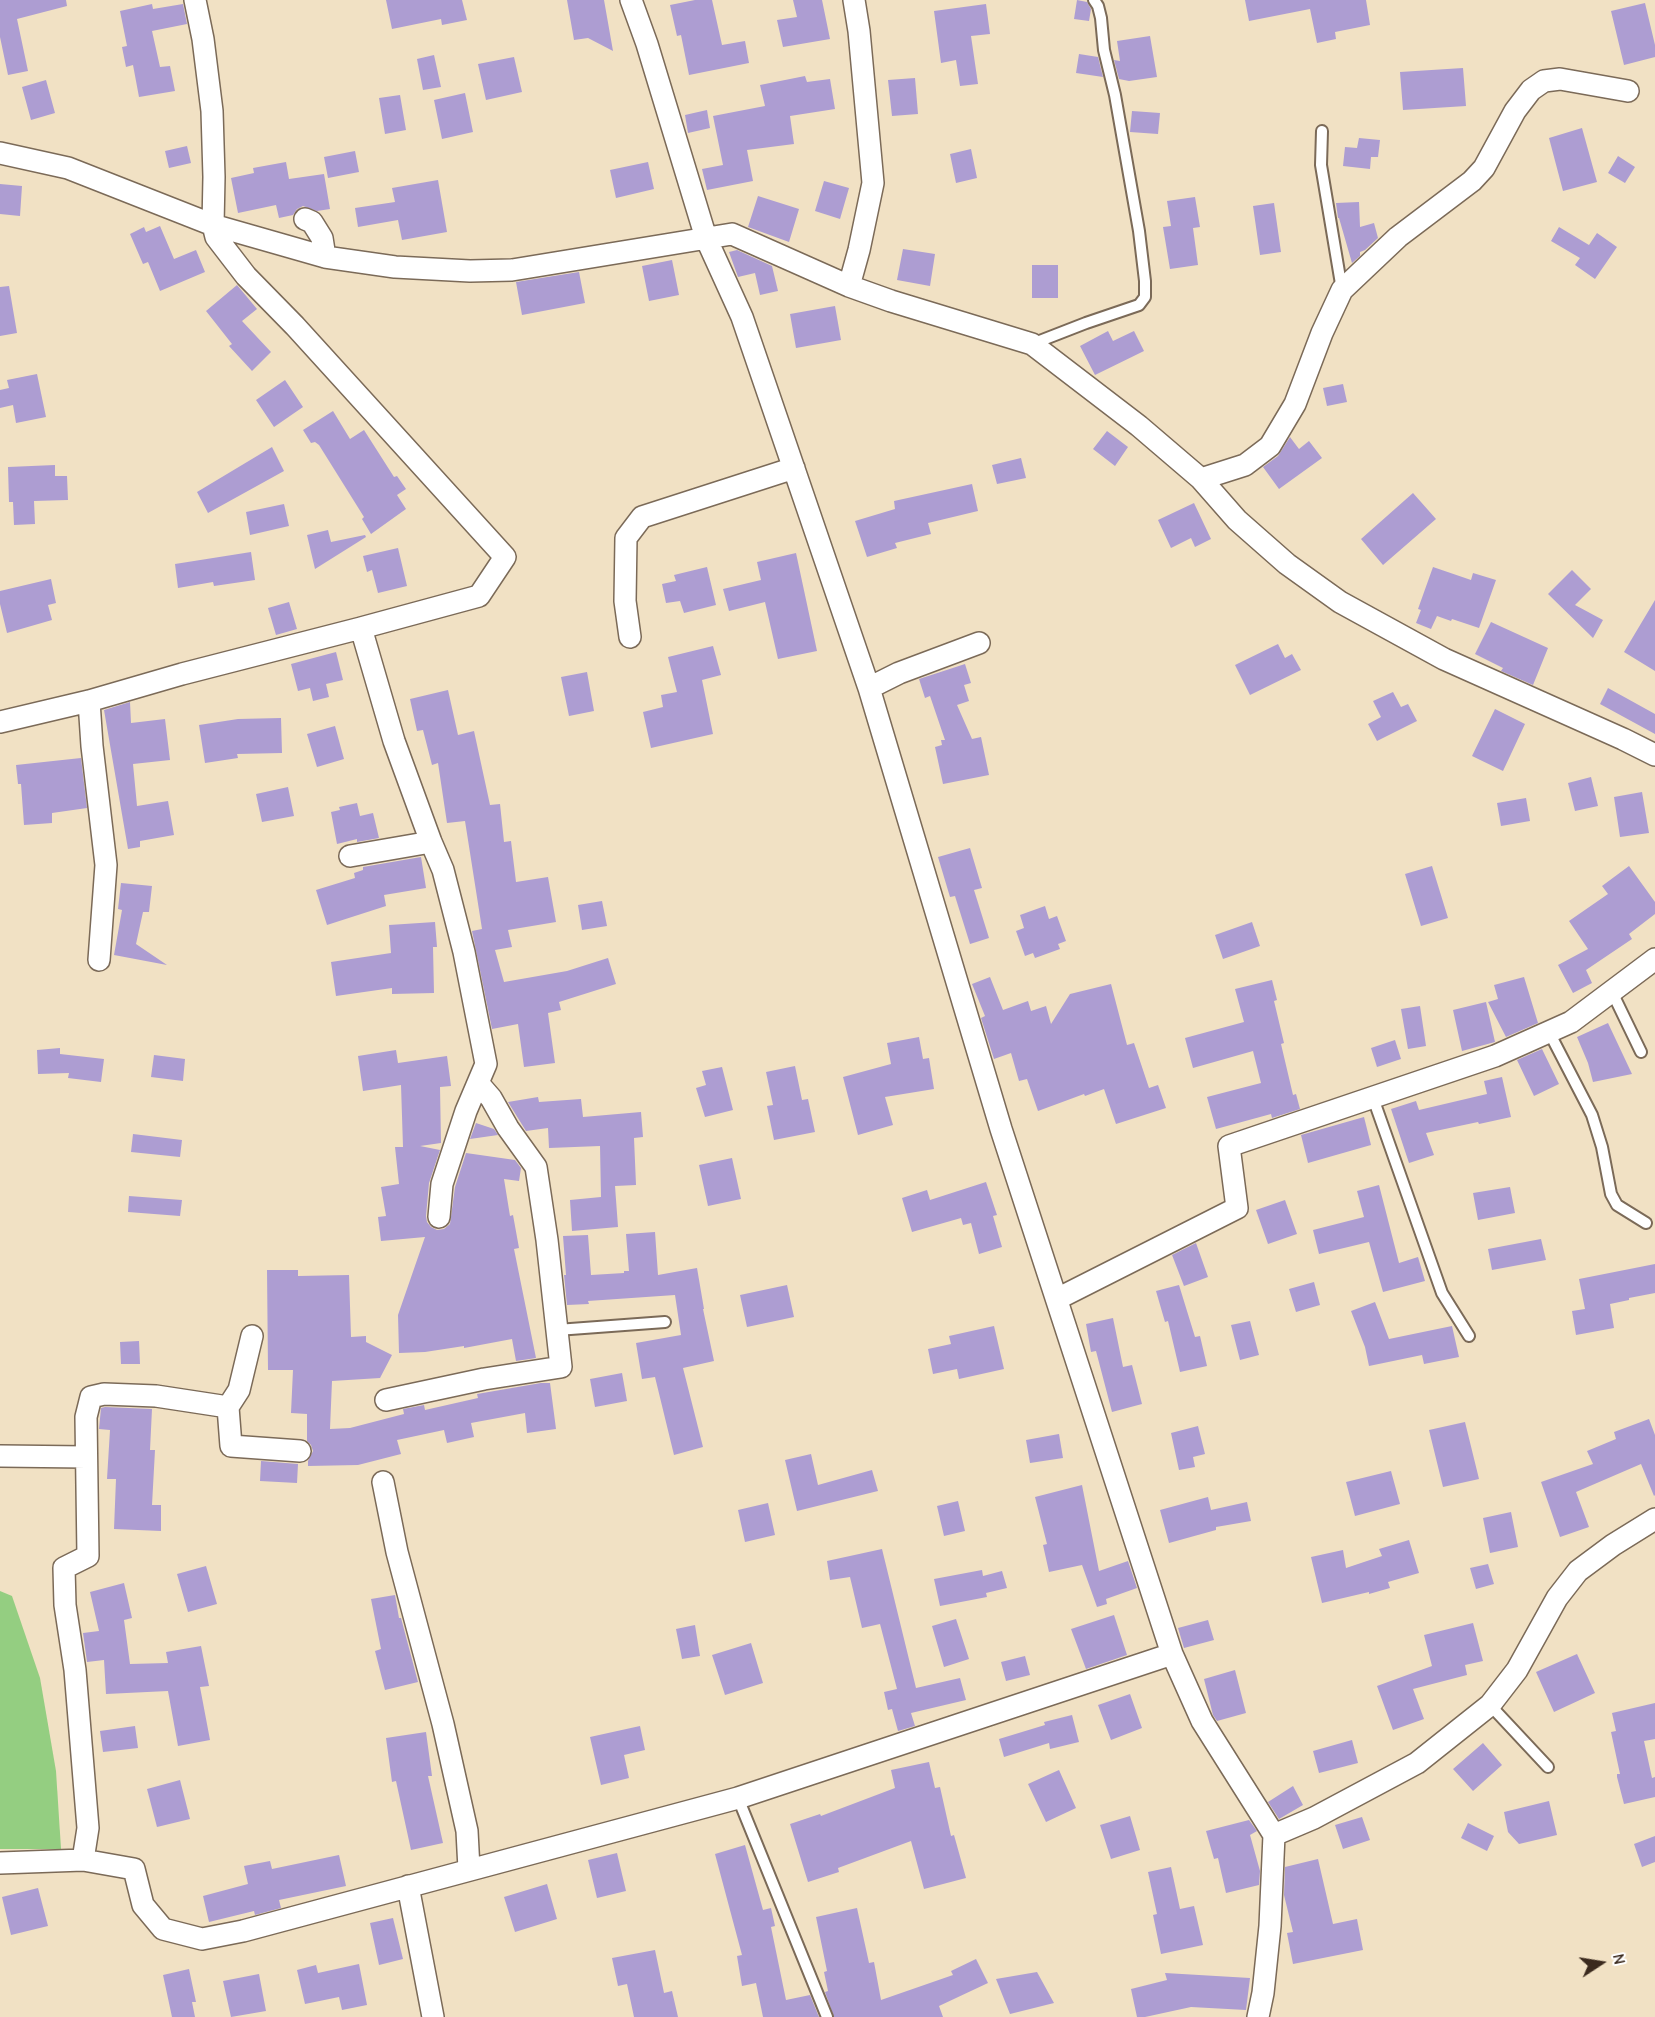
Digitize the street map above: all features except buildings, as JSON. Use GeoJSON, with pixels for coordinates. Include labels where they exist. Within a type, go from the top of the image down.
{"type":"FeatureCollection","features":[{"type":"Feature","properties":{"kind":"street"},"geometry":{"type":"LineString","coordinates":[[0,722],[89,701],[182,674],[479,596],[505,557],[295,326],[246,276],[216,237],[213,225],[212,111],[195,0]]}},
{"type":"Feature","properties":{"kind":"street"},"geometry":{"type":"LineString","coordinates":[[631,0],[647,44],[706,238],[742,317],[869,688],[1001,1129],[1172,1654],[1203,1721],[1274,1835],[1270,1926],[1263,1994],[1258,2017]]}},
{"type":"Feature","properties":{"kind":"street"},"geometry":{"type":"LineString","coordinates":[[849,286],[873,183],[854,0]]}},
{"type":"Feature","properties":{"kind":"street"},"geometry":{"type":"LineString","coordinates":[[1201,479],[1245,465],[1270,446],[1295,404],[1322,333],[1342,290],[1398,237],[1472,181],[1484,168],[1511,119],[1531,90],[1544,81],[1560,79],[1628,91]]}},
{"type":"Feature","properties":{"kind":"street"},"geometry":{"type":"LineString","coordinates":[[0,153],[68,168],[213,225],[325,257],[395,267],[512,270],[732,234],[849,286],[1032,344],[1139,426],[1201,479],[1237,519],[1287,564],[1340,602],[1444,659],[1655,755]]}},
{"type":"Feature","properties":{"kind":"street"},"geometry":{"type":"LineString","coordinates":[[305,219],[312,222],[322,238],[325,257]]}},
{"type":"Feature","properties":{"kind":"street"},"geometry":{"type":"LineString","coordinates":[[630,637],[625,601],[626,538],[642,517],[794,468]]}},
{"type":"Feature","properties":{"kind":"street"},"geometry":{"type":"LineString","coordinates":[[361,628],[394,741],[430,842],[443,870],[464,952],[486,1064],[466,1111],[442,1184],[439,1217]]}},
{"type":"Feature","properties":{"kind":"street"},"geometry":{"type":"LineString","coordinates":[[869,688],[899,673],[979,643]]}},
{"type":"Feature","properties":{"kind":"street"},"geometry":{"type":"LineString","coordinates":[[89,701],[106,865],[99,960]]}},
{"type":"Feature","properties":{"kind":"street"},"geometry":{"type":"LineString","coordinates":[[350,856],[430,842]]}},
{"type":"Feature","properties":{"kind":"street"},"geometry":{"type":"LineString","coordinates":[[1057,1299],[1237,1208],[1229,1146],[1495,1056],[1571,1022],[1655,959]]}},
{"type":"Feature","properties":{"kind":"street"},"geometry":{"type":"LineString","coordinates":[[386,1400],[484,1379],[561,1367],[547,1239],[536,1167],[508,1128],[491,1098],[478,1083]]}},
{"type":"Feature","properties":{"kind":"street"},"geometry":{"type":"LineString","coordinates":[[252,1336],[239,1390],[228,1407],[231,1446],[300,1451]]}},
{"type":"Feature","properties":{"kind":"street"},"geometry":{"type":"LineString","coordinates":[[84,1860],[88,1828],[75,1670],[65,1605],[64,1568],[88,1556],[86,1417],[91,1397],[104,1394],[156,1396],[228,1407]]}},
{"type":"Feature","properties":{"kind":"street"},"geometry":{"type":"LineString","coordinates":[[0,1456],[86,1456]]}},
{"type":"Feature","properties":{"kind":"street"},"geometry":{"type":"LineString","coordinates":[[383,1482],[397,1552],[443,1724],[467,1831],[469,1869]]}},
{"type":"Feature","properties":{"kind":"street"},"geometry":{"type":"LineString","coordinates":[[1274,1835],[1314,1818],[1417,1763],[1490,1705],[1517,1670],[1557,1598],[1578,1571],[1613,1545],[1655,1519]]}},
{"type":"Feature","properties":{"kind":"street"},"geometry":{"type":"LineString","coordinates":[[0,1863],[84,1860],[134,1869],[143,1905],[163,1929],[202,1939],[243,1931],[738,1798],[1172,1654]]}},
{"type":"Feature","properties":{"kind":"street"},"geometry":{"type":"LineString","coordinates":[[408,1886],[433,2017]]}},
{"type":"Feature","properties":{"kind":"lane"},"geometry":{"type":"LineString","coordinates":[[1032,344],[1139,305],[1145,297],[1139,231],[1115,95],[1104,50],[1101,18],[1094,0]]}},
{"type":"Feature","properties":{"kind":"lane"},"geometry":{"type":"LineString","coordinates":[[1322,131],[1321,165],[1342,290]]}},
{"type":"Feature","properties":{"kind":"lane"},"geometry":{"type":"LineString","coordinates":[[1612,992],[1641,1052]]}},
{"type":"Feature","properties":{"kind":"lane"},"geometry":{"type":"LineString","coordinates":[[1549,1032],[1592,1115],[1617,1205],[1647,1223]]}},
{"type":"Feature","properties":{"kind":"lane"},"geometry":{"type":"LineString","coordinates":[[1373,1098],[1442,1293],[1469,1336]]}},
{"type":"Feature","properties":{"kind":"lane"},"geometry":{"type":"LineString","coordinates":[[557,1330],[665,1322]]}},
{"type":"Feature","properties":{"kind":"lane"},"geometry":{"type":"LineString","coordinates":[[1490,1705],[1548,1767]]}},
{"type":"Feature","properties":{"kind":"lane"},"geometry":{"type":"LineString","coordinates":[[738,1798],[827,2017]]}},
{"type":"Feature","properties":{"kind":"green space"},"geometry":{"type":"Polygon","coordinates":[[[0,1591],[12,1596],[40,1678],[56,1771],[61,1849],[0,1849],[0,1591]]]}}]}
